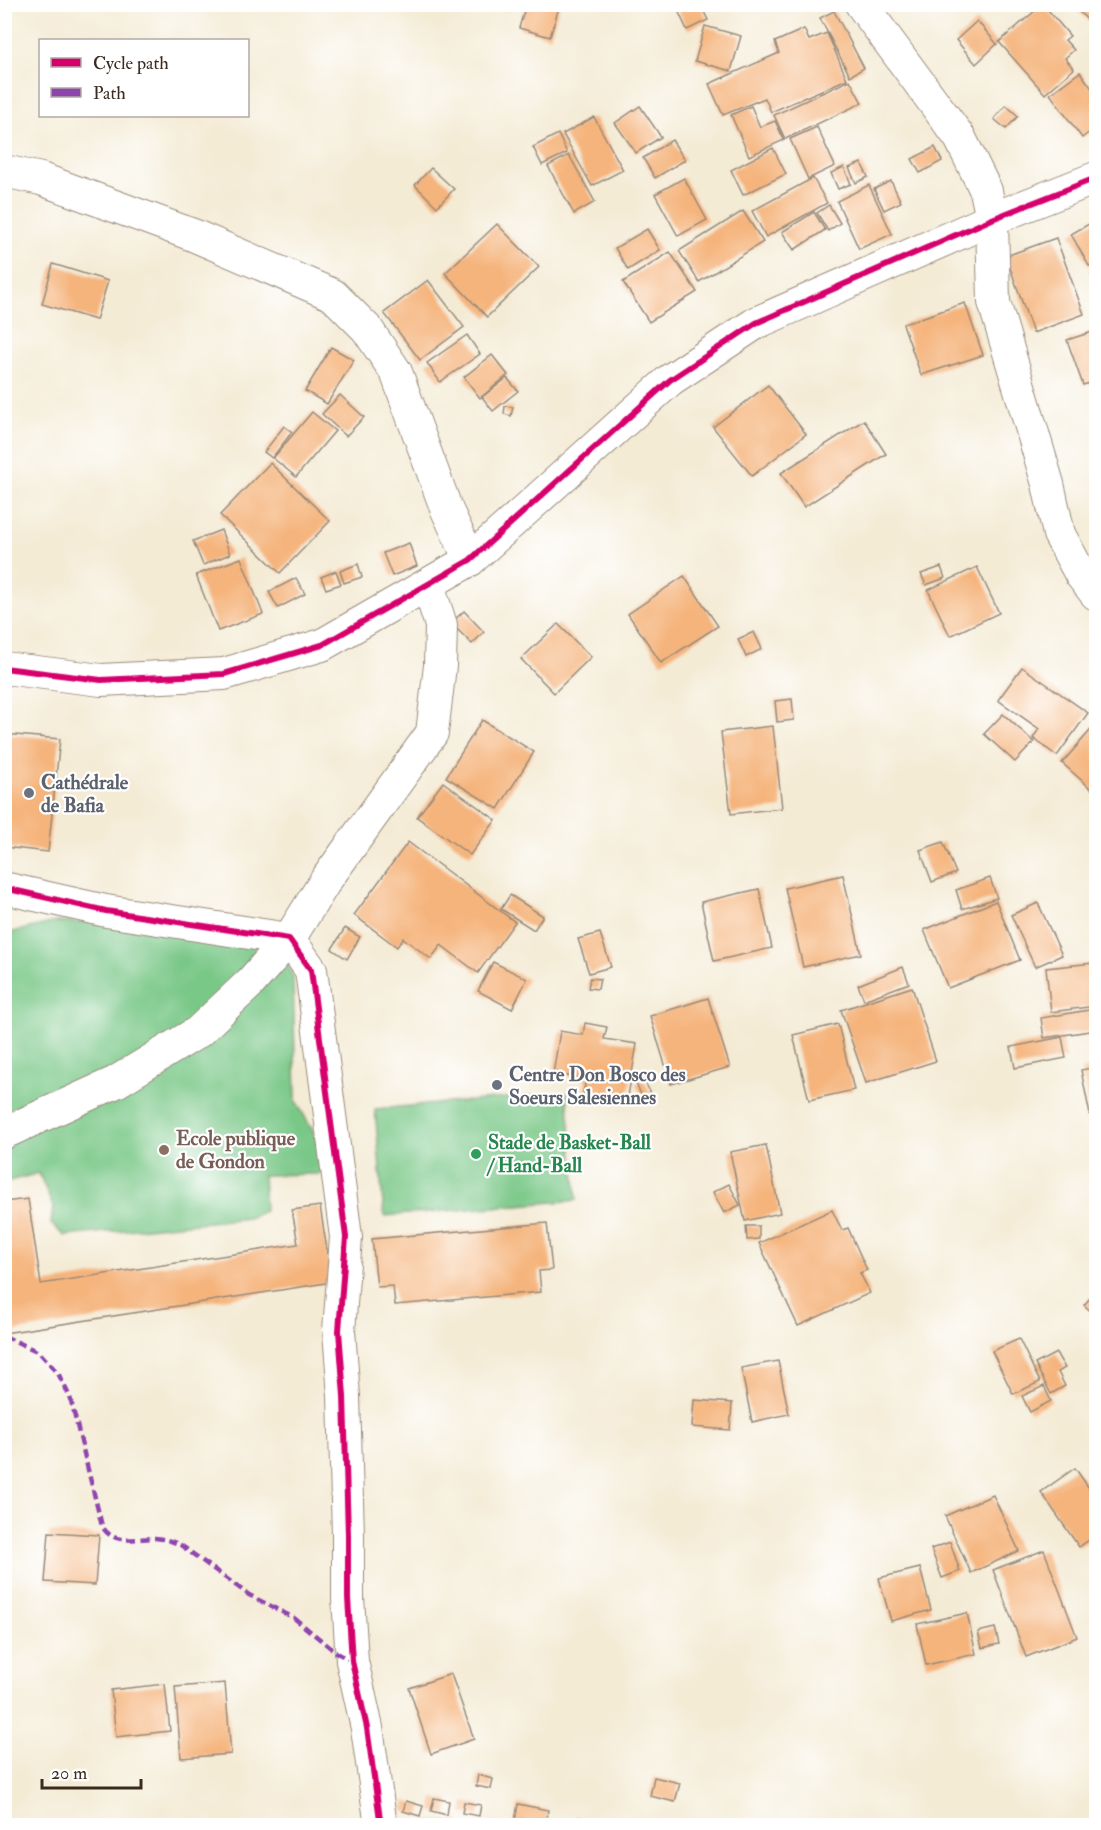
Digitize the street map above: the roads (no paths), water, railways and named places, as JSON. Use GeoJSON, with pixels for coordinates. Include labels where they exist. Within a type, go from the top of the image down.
{"type":"FeatureCollection","features":[{"type":"Feature","properties":{"kind":"street"},"geometry":{"type":"LineString","coordinates":[[861,4],[960,138],[986,191],[992,219],[993,302],[1048,484],[1059,534],[1081,575],[1096,594]]}},
{"type":"Feature","properties":{"kind":"street"},"geometry":{"type":"LineString","coordinates":[[4,171],[41,179],[194,236],[333,295],[367,329],[396,372],[446,508],[470,560]]}},
{"type":"Feature","properties":{"kind":"street"},"geometry":{"type":"LineString","coordinates":[[4,668],[101,680],[224,674],[322,645],[470,560],[670,380],[756,323],[992,219],[1096,178]]}},
{"type":"Feature","properties":{"kind":"street"},"geometry":{"type":"LineString","coordinates":[[4,1133],[116,1082],[198,1032],[250,984],[289,939],[326,880],[432,733],[440,666],[441,626],[428,585]]}},
{"type":"Feature","properties":{"kind":"street"},"geometry":{"type":"LineString","coordinates":[[4,888],[106,911],[289,939],[311,970],[346,1237],[339,1331],[344,1396],[348,1598],[352,1661],[368,1728],[381,1826]]}},
{"type":"Feature","properties":{"kind":"place","name":"Cathédrale de Bafia"},"geometry":{"type":"Point","coordinates":[29,793]}},
{"type":"Feature","properties":{"kind":"place","name":"Centre Don Bosco des Soeurs Salesiennes"},"geometry":{"type":"Point","coordinates":[497,1085]}},
{"type":"Feature","properties":{"kind":"place","name":"Ecole publique de Gondon"},"geometry":{"type":"Point","coordinates":[164,1150]}},
{"type":"Feature","properties":{"kind":"place","name":"Stade de Basket-Ball / Hand-Ball"},"geometry":{"type":"Point","coordinates":[476,1154]}}]}
